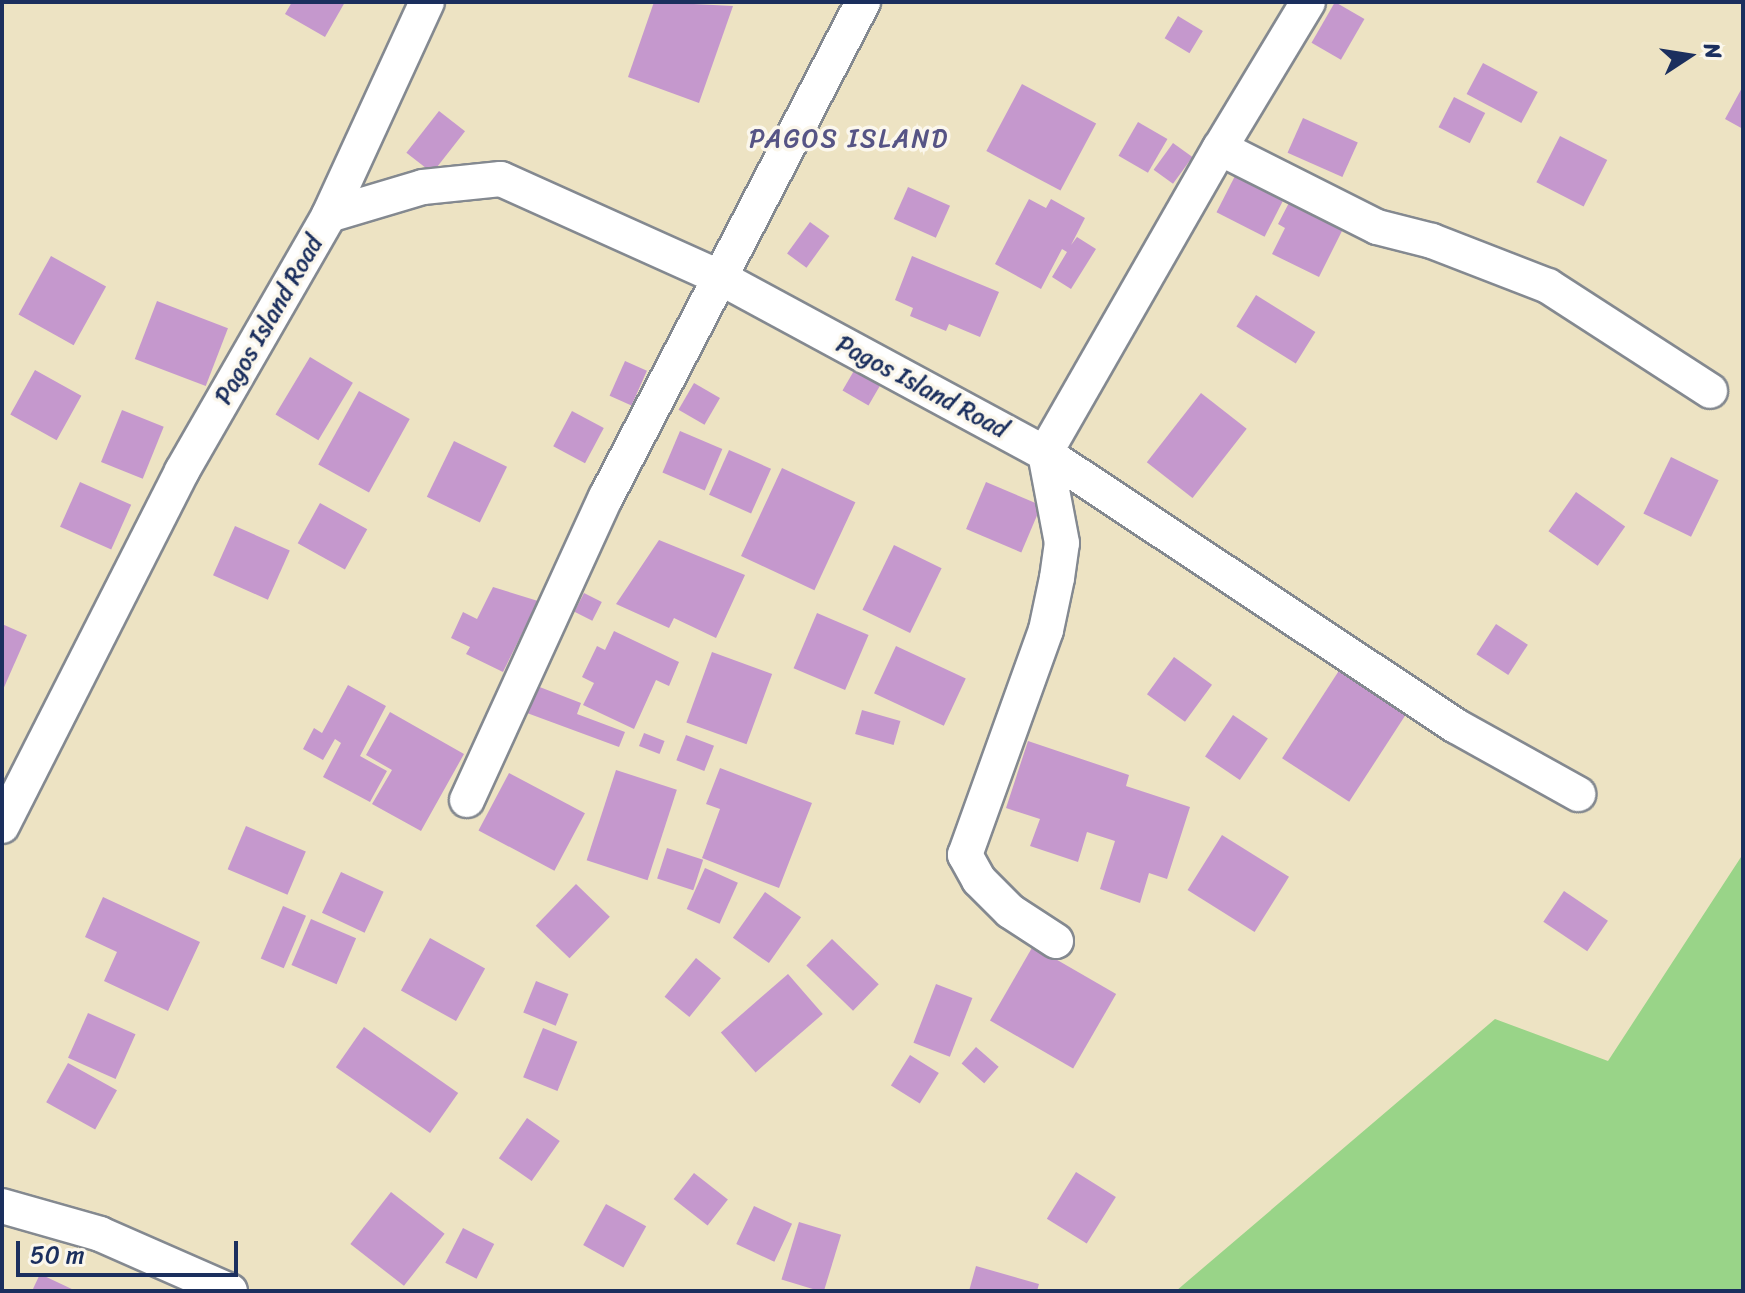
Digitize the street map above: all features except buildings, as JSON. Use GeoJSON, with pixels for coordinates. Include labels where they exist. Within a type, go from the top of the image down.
{"type":"FeatureCollection","features":[{"type":"Feature","properties":{"kind":"street"},"geometry":{"type":"LineString","coordinates":[[329,215],[427,2]]}},
{"type":"Feature","properties":{"kind":"street"},"geometry":{"type":"LineString","coordinates":[[467,800],[606,497],[717,276],[863,2]]}},
{"type":"Feature","properties":{"kind":"street"},"geometry":{"type":"LineString","coordinates":[[1056,941],[1010,911],[979,880],[965,855],[1046,630],[1057,578],[1062,543],[1045,453],[1220,148],[1308,2]]}},
{"type":"Feature","properties":{"kind":"street"},"geometry":{"type":"LineString","coordinates":[[1220,148],[1377,227],[1432,241],[1548,286],[1710,391]]}},
{"type":"Feature","properties":{"kind":"street","name":"Pagos Island Road"},"geometry":{"type":"LineString","coordinates":[[2,826],[182,471],[329,215],[423,187],[501,179],[717,276],[1045,453],[1456,726],[1578,794]]}},
{"type":"Feature","properties":{"kind":"street"},"geometry":{"type":"LineString","coordinates":[[2,774],[42,748]]}},
{"type":"Feature","properties":{"kind":"street"},"geometry":{"type":"LineString","coordinates":[[2,1206],[100,1234],[230,1291]]}},
{"type":"Feature","properties":{"kind":"green space"},"geometry":{"type":"Polygon","coordinates":[[[1743,854],[1743,1291],[1176,1291],[1495,1019],[1608,1061],[1743,854]]]}},
{"type":"Feature","properties":{"kind":"district","name":"PAGOS ISLAND"},"geometry":{"type":"Point","coordinates":[849,139]}}]}
